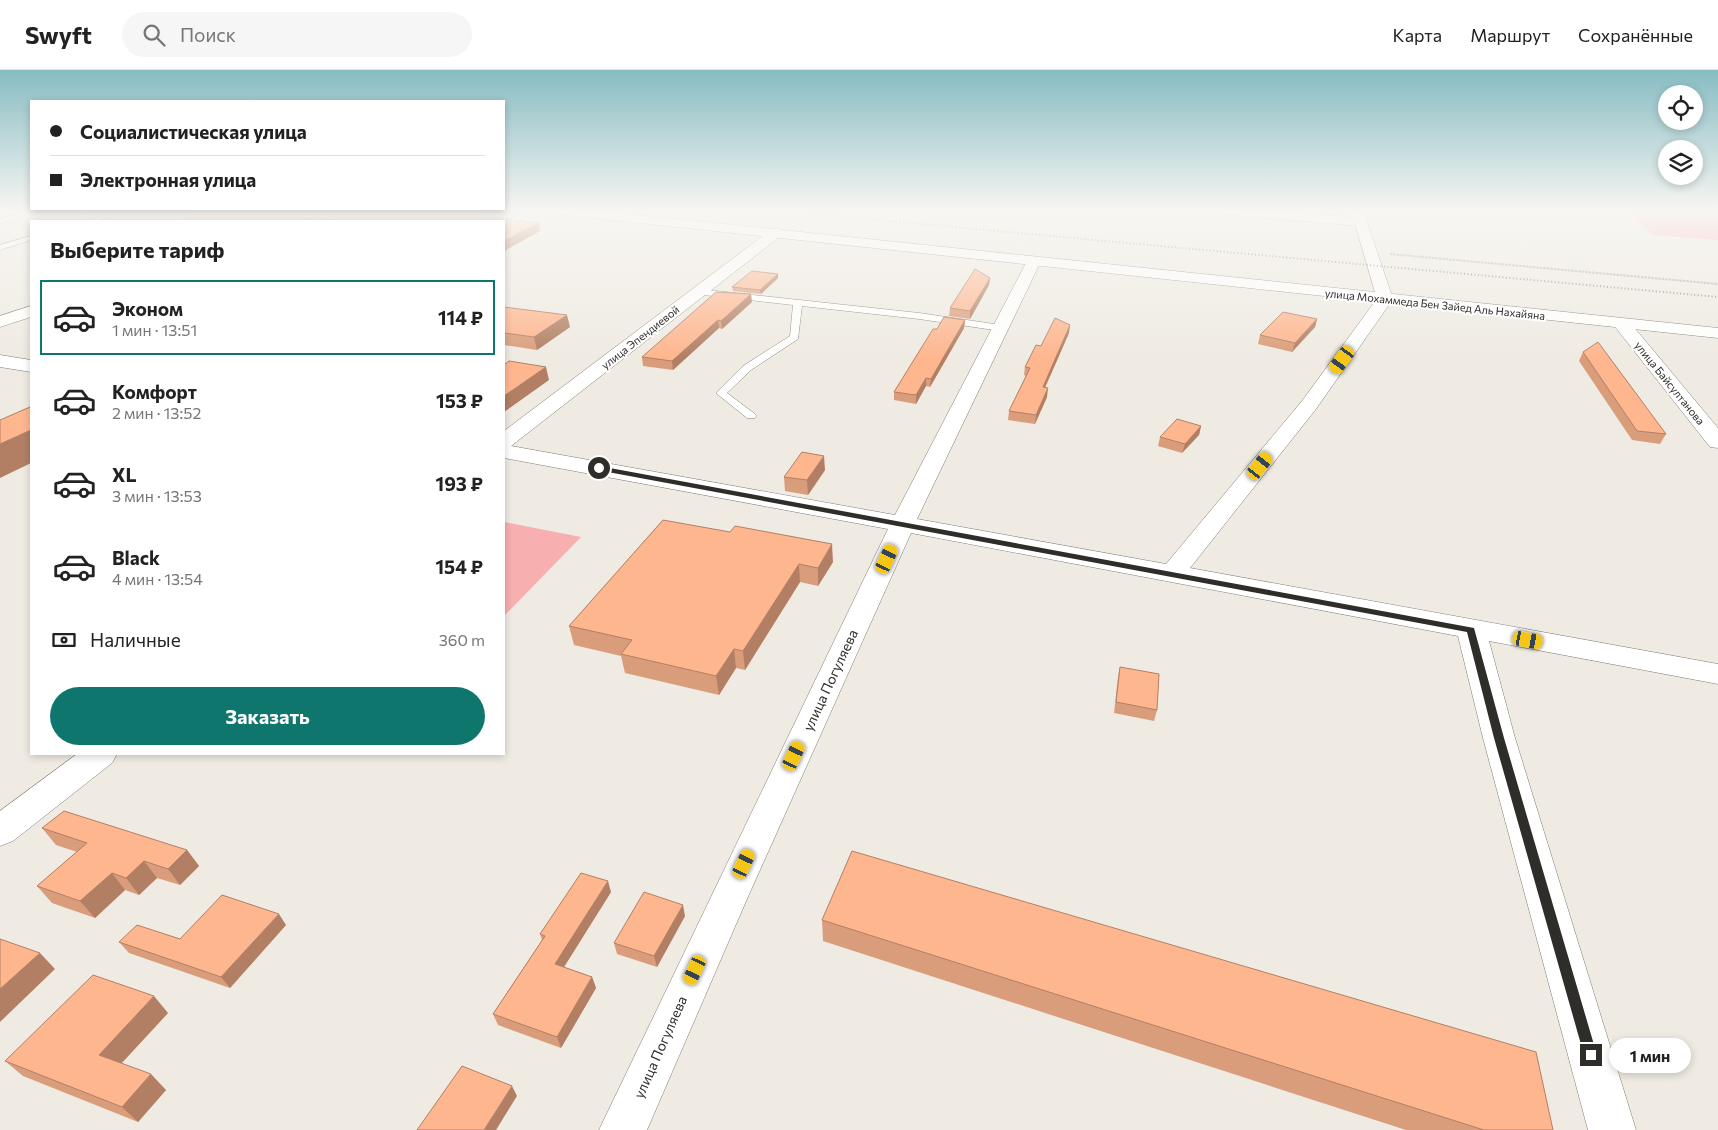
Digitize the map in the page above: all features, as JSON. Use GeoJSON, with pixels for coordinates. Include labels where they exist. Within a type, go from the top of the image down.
{"type":"FeatureCollection","features":[{"type":"Feature","properties":{"kind":"street","name":"улица Эпендиевой"},"geometry":{"type":"LineString","coordinates":[[505,441],[741,259]]}},
{"type":"Feature","properties":{"kind":"street","name":"улица Мохаммеда Бен Зайед Аль Нахайяна"},"geometry":{"type":"LineString","coordinates":[[1020,259],[1718,333]]}},
{"type":"Feature","properties":{"kind":"street"},"geometry":{"type":"LineString","coordinates":[[1172,574],[1309,405],[1385,299],[1373,259]]}},
{"type":"Feature","properties":{"kind":"street","name":"улица Погуляева"},"geometry":{"type":"LineString","coordinates":[[622,1130],[903,523],[1034,261]]}},
{"type":"Feature","properties":{"kind":"street"},"geometry":{"type":"LineString","coordinates":[[0,322],[30,311]]}},
{"type":"Feature","properties":{"kind":"street","name":"улица Байсултанова"},"geometry":{"type":"LineString","coordinates":[[1622,324],[1718,442]]}},
{"type":"Feature","properties":{"kind":"street"},"geometry":{"type":"LineString","coordinates":[[0,361],[30,366]]}},
{"type":"Feature","properties":{"kind":"street"},"geometry":{"type":"LineString","coordinates":[[505,451],[1718,674]]}},
{"type":"Feature","properties":{"kind":"street"},"geometry":{"type":"LineString","coordinates":[[1471,630],[1499,738],[1612,1130]]}},
{"type":"Feature","properties":{"kind":"street"},"geometry":{"type":"LineString","coordinates":[[0,831],[99,755]]}},
{"type":"Feature","properties":{"kind":"lane"},"geometry":{"type":"LineString","coordinates":[[698,292],[920,316],[1001,328]]}},
{"type":"Feature","properties":{"kind":"lane"},"geometry":{"type":"LineString","coordinates":[[751,416],[721,393],[747,368],[795,337],[798,304]]}},
{"type":"Feature","properties":{"kind":"path"},"geometry":{"type":"LineString","coordinates":[[1442,259],[1718,284]]}},
{"type":"Feature","properties":{"kind":"shaded area"},"geometry":{"type":"Polygon","coordinates":[[[505,522],[581,537],[505,615],[505,522]]]}},
{"type":"Feature","properties":{"kind":"building"},"geometry":{"type":"Polygon","coordinates":[[[975,269],[990,278],[970,311],[950,308],[975,269]]]}},
{"type":"Feature","properties":{"kind":"building"},"geometry":{"type":"Polygon","coordinates":[[[752,271],[778,274],[760,290],[732,287],[752,271]]]}},
{"type":"Feature","properties":{"kind":"building"},"geometry":{"type":"Polygon","coordinates":[[[716,292],[751,294],[721,321],[718,320],[672,361],[642,357],[716,292]]]}},
{"type":"Feature","properties":{"kind":"building"},"geometry":{"type":"Polygon","coordinates":[[[505,307],[567,315],[534,337],[505,333],[505,307]]]}},
{"type":"Feature","properties":{"kind":"building"},"geometry":{"type":"Polygon","coordinates":[[[1283,312],[1317,319],[1295,343],[1260,335],[1283,312]]]}},
{"type":"Feature","properties":{"kind":"building"},"geometry":{"type":"Polygon","coordinates":[[[944,317],[965,320],[931,379],[926,378],[916,395],[894,392],[933,329],[937,329],[944,317]]]}},
{"type":"Feature","properties":{"kind":"building"},"geometry":{"type":"Polygon","coordinates":[[[1055,318],[1070,325],[1043,387],[1048,388],[1036,415],[1009,411],[1030,368],[1025,367],[1036,345],[1041,346],[1055,318]]]}},
{"type":"Feature","properties":{"kind":"building"},"geometry":{"type":"Polygon","coordinates":[[[1598,342],[1666,434],[1637,431],[1583,352],[1598,342]]]}},
{"type":"Feature","properties":{"kind":"building"},"geometry":{"type":"Polygon","coordinates":[[[509,361],[546,367],[505,395],[505,364],[509,361]]]}},
{"type":"Feature","properties":{"kind":"building"},"geometry":{"type":"Polygon","coordinates":[[[30,407],[30,430],[0,444],[0,420],[30,407]]]}},
{"type":"Feature","properties":{"kind":"building"},"geometry":{"type":"Polygon","coordinates":[[[1177,419],[1201,426],[1185,444],[1160,437],[1177,419]]]}},
{"type":"Feature","properties":{"kind":"building"},"geometry":{"type":"Polygon","coordinates":[[[802,452],[824,456],[807,480],[784,477],[802,452]]]}},
{"type":"Feature","properties":{"kind":"building"},"geometry":{"type":"Polygon","coordinates":[[[663,520],[730,532],[735,526],[832,544],[818,568],[799,564],[743,651],[734,649],[716,676],[621,654],[632,640],[569,626],[663,520]]]}},
{"type":"Feature","properties":{"kind":"building"},"geometry":{"type":"Polygon","coordinates":[[[1120,667],[1159,674],[1157,710],[1116,702],[1120,667]]]}},
{"type":"Feature","properties":{"kind":"building"},"geometry":{"type":"Polygon","coordinates":[[[64,811],[187,850],[168,869],[144,861],[126,878],[112,873],[80,901],[37,886],[87,843],[42,828],[64,811]]]}},
{"type":"Feature","properties":{"kind":"building"},"geometry":{"type":"Polygon","coordinates":[[[852,851],[1536,1052],[1553,1130],[1484,1130],[822,920],[852,851]]]}},
{"type":"Feature","properties":{"kind":"building"},"geometry":{"type":"Polygon","coordinates":[[[581,873],[608,881],[555,964],[592,977],[557,1037],[493,1014],[545,936],[540,934],[581,873]]]}},
{"type":"Feature","properties":{"kind":"building"},"geometry":{"type":"Polygon","coordinates":[[[644,892],[683,905],[654,956],[614,943],[644,892]]]}},
{"type":"Feature","properties":{"kind":"building"},"geometry":{"type":"Polygon","coordinates":[[[222,895],[279,914],[221,977],[119,942],[137,925],[180,939],[222,895]]]}},
{"type":"Feature","properties":{"kind":"building"},"geometry":{"type":"Polygon","coordinates":[[[0,939],[40,953],[0,989],[0,939]]]}},
{"type":"Feature","properties":{"kind":"building"},"geometry":{"type":"Polygon","coordinates":[[[93,975],[154,996],[99,1055],[151,1074],[122,1107],[5,1061],[93,975]]]}},
{"type":"Feature","properties":{"kind":"building"},"geometry":{"type":"Polygon","coordinates":[[[462,1066],[512,1086],[484,1130],[417,1130],[462,1066]]]}},
{"type":"Feature","properties":{"kind":"railway"},"geometry":{"type":"LineString","coordinates":[[1308,259],[1718,297]]}},
{"type":"Feature","properties":{"kind":"route"},"geometry":{"type":"LineString","coordinates":[[599,468],[1471,630],[1499,738],[1591,1055]]}}]}
